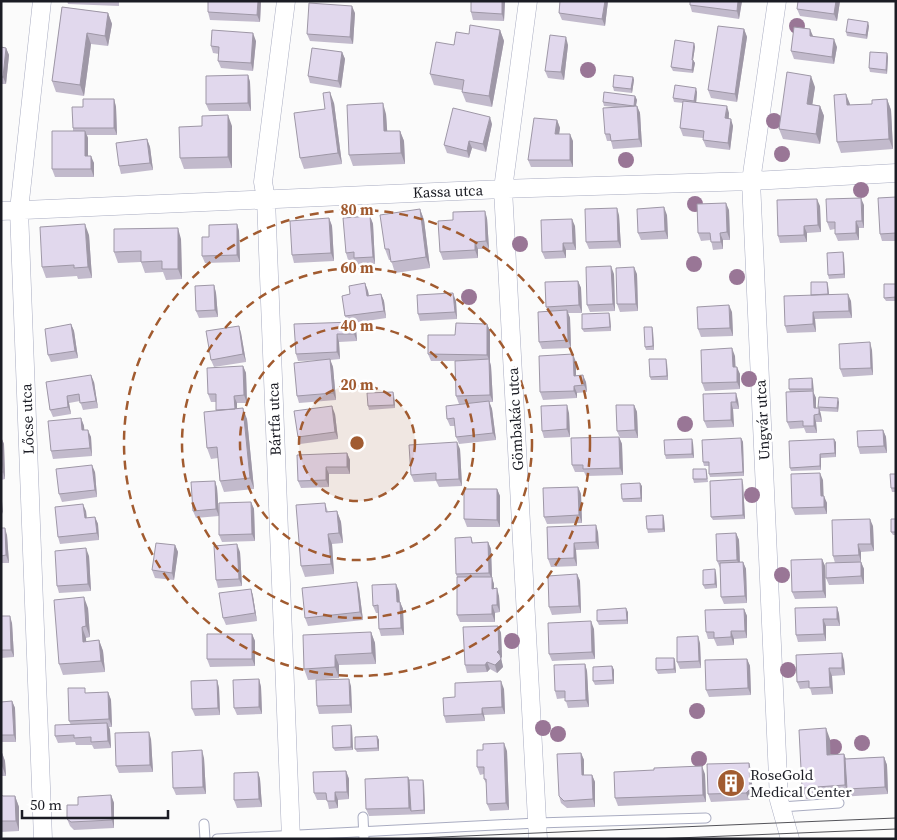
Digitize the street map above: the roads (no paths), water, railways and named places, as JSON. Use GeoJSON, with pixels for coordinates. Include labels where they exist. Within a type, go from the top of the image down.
{"type":"FeatureCollection","features":[{"type":"Feature","properties":{"kind":"street","name":"Lőcse utca"},"geometry":{"type":"LineString","coordinates":[[42,1],[10,210],[43,839]]}},
{"type":"Feature","properties":{"kind":"street","name":"Bártfa utca"},"geometry":{"type":"LineString","coordinates":[[286,1],[263,182],[266,199],[291,837]]}},
{"type":"Feature","properties":{"kind":"street","name":"Gömbakác utca"},"geometry":{"type":"LineString","coordinates":[[528,1],[503,188],[537,831]]}},
{"type":"Feature","properties":{"kind":"street","name":"Ungvár utca"},"geometry":{"type":"LineString","coordinates":[[777,1],[751,181],[779,790],[781,807],[790,839]]}},
{"type":"Feature","properties":{"kind":"street","name":"Kassa utca"},"geometry":{"type":"LineString","coordinates":[[10,210],[503,188],[751,181],[896,173]]}},
{"type":"Feature","properties":{"kind":"lane"},"geometry":{"type":"LineString","coordinates":[[781,807],[839,804]]}},
{"type":"Feature","properties":{"kind":"lane"},"geometry":{"type":"LineString","coordinates":[[363,817],[364,835]]}},
{"type":"Feature","properties":{"kind":"lane"},"geometry":{"type":"LineString","coordinates":[[217,839],[537,831],[706,818]]}},
{"type":"Feature","properties":{"kind":"lane"},"geometry":{"type":"LineString","coordinates":[[204,824],[205,839]]}},
{"type":"Feature","properties":{"kind":"tram line"},"geometry":{"type":"LineString","coordinates":[[393,839],[896,818]]}},
{"type":"Feature","properties":{"kind":"tram line"},"geometry":{"type":"LineString","coordinates":[[653,839],[896,829]]}},
{"type":"Feature","properties":{"kind":"place","name":"RoseGold Medical Center"},"geometry":{"type":"Point","coordinates":[731,783]}}]}
